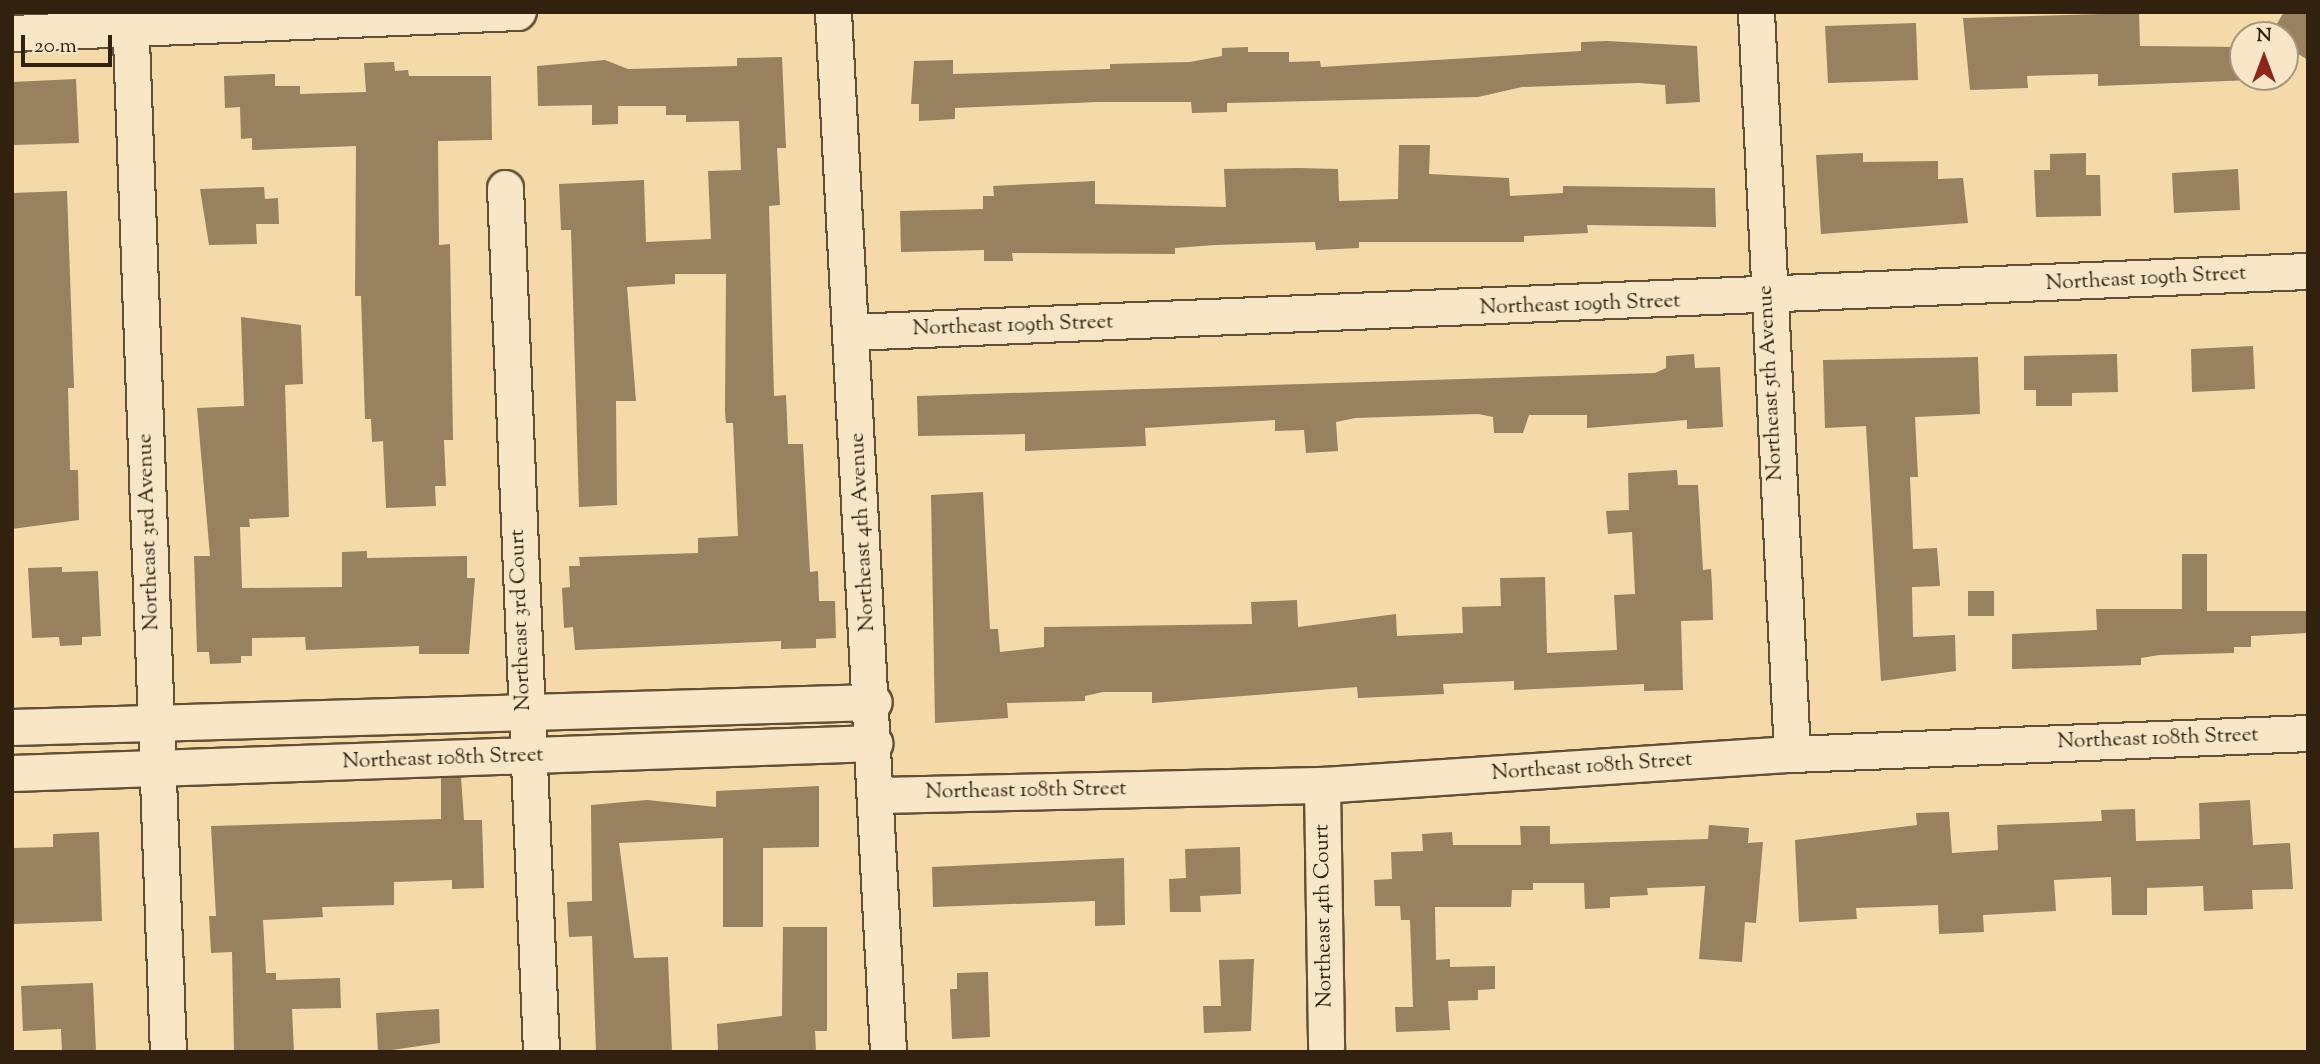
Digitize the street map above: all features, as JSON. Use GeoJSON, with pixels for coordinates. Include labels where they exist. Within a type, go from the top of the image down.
{"type":"FeatureCollection","features":[{"type":"Feature","properties":{"kind":"street"},"geometry":{"type":"LineString","coordinates":[[12,33],[131,21],[518,12]]}},
{"type":"Feature","properties":{"kind":"street","name":"Northeast 4th Avenue"},"geometry":{"type":"LineString","coordinates":[[833,12],[874,702],[888,1052]]}},
{"type":"Feature","properties":{"kind":"street","name":"Northeast 5th Avenue"},"geometry":{"type":"LineString","coordinates":[[1756,12],[1766,298],[1792,754]]}},
{"type":"Feature","properties":{"kind":"street","name":"Northeast 3rd Avenue"},"geometry":{"type":"LineString","coordinates":[[131,21],[168,1052]]}},
{"type":"Feature","properties":{"kind":"street","name":"Northeast 3rd Court"},"geometry":{"type":"LineString","coordinates":[[505,188],[541,1052]]}},
{"type":"Feature","properties":{"kind":"street","name":"Northeast 109th Street"},"geometry":{"type":"LineString","coordinates":[[851,332],[1766,298],[2308,271]]}},
{"type":"Feature","properties":{"kind":"street"},"geometry":{"type":"LineString","coordinates":[[12,727],[525,708],[874,702]]}},
{"type":"Feature","properties":{"kind":"street","name":"Northeast 108th Street"},"geometry":{"type":"LineString","coordinates":[[876,795],[1322,785],[1792,754],[2308,733]]}},
{"type":"Feature","properties":{"kind":"street","name":"Northeast 108th Street"},"geometry":{"type":"LineString","coordinates":[[12,773],[874,743]]}},
{"type":"Feature","properties":{"kind":"street","name":"Northeast 4th Court"},"geometry":{"type":"LineString","coordinates":[[1322,785],[1326,1047]]}},
{"type":"Feature","properties":{"kind":"building"},"geometry":{"type":"Polygon","coordinates":[[[2284,12],[2308,12],[2308,60],[2299,55],[2299,21],[2279,21],[2284,12]]]}},
{"type":"Feature","properties":{"kind":"building"},"geometry":{"type":"Polygon","coordinates":[[[2139,13],[2140,46],[2229,47],[2229,81],[2098,86],[2098,74],[2027,76],[2028,88],[1970,90],[1963,18],[2139,13]]]}},
{"type":"Feature","properties":{"kind":"building"},"geometry":{"type":"Polygon","coordinates":[[[1916,23],[1918,80],[1828,83],[1825,26],[1916,23]]]}},
{"type":"Feature","properties":{"kind":"building"},"geometry":{"type":"Polygon","coordinates":[[[1581,42],[1697,46],[1700,102],[1666,104],[1665,85],[1639,83],[1522,87],[1478,97],[1227,103],[1227,112],[1192,113],[1191,102],[1098,102],[955,108],[955,119],[919,121],[919,104],[911,104],[914,61],[953,60],[953,74],[1110,69],[1110,64],[1190,62],[1222,56],[1222,48],[1248,47],[1248,52],[1289,52],[1289,62],[1320,61],[1321,67],[1581,51],[1581,42]]]}},
{"type":"Feature","properties":{"kind":"building"},"geometry":{"type":"Polygon","coordinates":[[[782,57],[786,148],[777,148],[780,205],[769,206],[774,396],[786,395],[788,444],[803,444],[810,572],[818,571],[819,601],[835,601],[836,638],[816,639],[816,648],[781,649],[781,641],[575,650],[573,627],[564,628],[562,588],[570,587],[569,566],[580,566],[579,557],[698,553],[698,538],[738,536],[733,423],[726,423],[725,411],[726,274],[675,274],[675,284],[627,287],[636,401],[616,401],[617,505],[579,507],[571,230],[561,230],[559,184],[644,180],[646,242],[711,239],[708,171],[741,170],[739,121],[686,122],[686,115],[666,115],[666,106],[618,106],[618,124],[592,125],[592,105],[538,106],[537,66],[605,60],[628,69],[737,66],[737,58],[782,57]]]}},
{"type":"Feature","properties":{"kind":"building"},"geometry":{"type":"Polygon","coordinates":[[[394,62],[395,71],[408,70],[409,76],[491,76],[492,140],[438,141],[439,245],[450,244],[453,440],[444,440],[446,486],[435,486],[436,506],[386,508],[383,441],[372,442],[371,419],[365,419],[361,296],[355,296],[356,146],[252,150],[252,138],[241,139],[240,107],[225,108],[224,76],[275,74],[275,86],[300,86],[300,94],[366,92],[364,63],[394,62]]]}},
{"type":"Feature","properties":{"kind":"building"},"geometry":{"type":"Polygon","coordinates":[[[76,79],[79,143],[12,145],[12,82],[76,79]]]}},
{"type":"Feature","properties":{"kind":"building"},"geometry":{"type":"Polygon","coordinates":[[[1399,145],[1430,145],[1429,174],[1509,178],[1510,196],[1563,193],[1563,186],[1715,188],[1716,227],[1587,225],[1588,233],[1524,236],[1524,242],[1359,242],[1359,248],[1316,250],[1315,242],[1215,245],[1175,248],[1175,254],[1012,253],[1013,261],[984,261],[984,250],[901,252],[900,211],[983,209],[983,196],[994,196],[993,186],[1095,181],[1095,204],[1226,207],[1224,169],[1338,169],[1339,201],[1398,199],[1399,145]]]}},
{"type":"Feature","properties":{"kind":"building"},"geometry":{"type":"Polygon","coordinates":[[[1863,153],[1863,162],[1938,161],[1938,179],[1963,178],[1968,223],[1821,234],[1816,155],[1863,153]]]}},
{"type":"Feature","properties":{"kind":"building"},"geometry":{"type":"Polygon","coordinates":[[[2086,153],[2086,175],[2100,175],[2101,216],[2036,217],[2034,170],[2050,170],[2050,154],[2086,153]]]}},
{"type":"Feature","properties":{"kind":"building"},"geometry":{"type":"Polygon","coordinates":[[[2238,169],[2240,210],[2174,213],[2172,173],[2238,169]]]}},
{"type":"Feature","properties":{"kind":"building"},"geometry":{"type":"Polygon","coordinates":[[[264,187],[265,199],[278,198],[279,224],[256,224],[257,244],[209,245],[200,189],[264,187]]]}},
{"type":"Feature","properties":{"kind":"building"},"geometry":{"type":"Polygon","coordinates":[[[67,191],[74,388],[68,388],[70,470],[78,470],[79,520],[12,529],[12,193],[67,191]]]}},
{"type":"Feature","properties":{"kind":"building"},"geometry":{"type":"Polygon","coordinates":[[[241,317],[301,325],[303,384],[285,385],[289,517],[249,519],[250,527],[240,527],[242,588],[342,587],[342,552],[367,551],[367,558],[467,556],[467,578],[475,578],[469,654],[419,654],[419,646],[306,650],[305,637],[252,638],[252,656],[241,656],[241,663],[210,664],[209,652],[197,652],[194,556],[210,556],[197,408],[244,406],[241,317]]]}},
{"type":"Feature","properties":{"kind":"building"},"geometry":{"type":"Polygon","coordinates":[[[2253,346],[2255,389],[2192,392],[2191,349],[2253,346]]]}},
{"type":"Feature","properties":{"kind":"building"},"geometry":{"type":"Polygon","coordinates":[[[1694,354],[1695,368],[1720,367],[1723,427],[1687,429],[1687,420],[1587,428],[1587,415],[1529,415],[1523,433],[1494,433],[1493,417],[1478,414],[1355,418],[1336,422],[1338,451],[1306,453],[1304,430],[1275,431],[1275,420],[1145,428],[1146,446],[1025,451],[1025,434],[918,436],[917,396],[1655,373],[1666,368],[1666,356],[1694,354]]]}},
{"type":"Feature","properties":{"kind":"building"},"geometry":{"type":"Polygon","coordinates":[[[2117,354],[2118,392],[2072,393],[2072,406],[2036,406],[2036,390],[2024,390],[2024,356],[2117,354]]]}},
{"type":"Feature","properties":{"kind":"building"},"geometry":{"type":"Polygon","coordinates":[[[1978,357],[1980,414],[1915,417],[1918,477],[1910,477],[1913,549],[1937,548],[1940,586],[1912,587],[1913,637],[1955,635],[1956,671],[1881,681],[1866,426],[1825,428],[1823,360],[1978,357]]]}},
{"type":"Feature","properties":{"kind":"building"},"geometry":{"type":"Polygon","coordinates":[[[1677,470],[1678,485],[1698,485],[1703,570],[1711,569],[1713,620],[1681,621],[1683,690],[1644,691],[1644,684],[1514,690],[1514,681],[1443,684],[1444,694],[1358,698],[1357,687],[1152,703],[1152,692],[1103,692],[1085,696],[1085,701],[1007,703],[1008,718],[935,723],[931,495],[983,492],[990,629],[998,629],[1000,652],[1044,647],[1044,627],[1252,624],[1251,602],[1297,600],[1298,627],[1396,614],[1397,636],[1463,633],[1462,607],[1501,606],[1500,578],[1545,577],[1547,653],[1617,650],[1614,595],[1635,594],[1632,532],[1608,534],[1606,511],[1629,510],[1628,473],[1677,470]]]}},
{"type":"Feature","properties":{"kind":"building"},"geometry":{"type":"Polygon","coordinates":[[[2182,554],[2207,554],[2207,611],[2308,611],[2308,633],[2251,636],[2251,647],[2234,647],[2234,653],[2159,655],[2141,658],[2141,665],[2012,669],[2012,634],[2097,630],[2096,609],[2182,609],[2182,554]]]}},
{"type":"Feature","properties":{"kind":"building"},"geometry":{"type":"Polygon","coordinates":[[[62,567],[62,572],[98,571],[101,636],[82,637],[82,645],[60,646],[59,637],[32,638],[28,568],[62,567]]]}},
{"type":"Feature","properties":{"kind":"building"},"geometry":{"type":"Polygon","coordinates":[[[1968,591],[1994,591],[1994,616],[1968,616],[1968,591]]]}},
{"type":"Feature","properties":{"kind":"building"},"geometry":{"type":"Polygon","coordinates":[[[461,777],[464,820],[482,820],[484,888],[452,889],[452,880],[394,882],[394,905],[322,907],[323,917],[263,920],[266,973],[276,973],[276,980],[340,978],[341,1008],[292,1009],[294,1052],[234,1052],[232,952],[211,953],[209,916],[216,916],[211,826],[441,819],[441,778],[461,777]]]}},
{"type":"Feature","properties":{"kind":"building"},"geometry":{"type":"Polygon","coordinates":[[[819,786],[819,847],[763,848],[763,927],[723,927],[723,838],[619,843],[634,958],[668,957],[672,1052],[596,1052],[592,936],[569,937],[567,902],[592,901],[591,805],[647,800],[716,807],[716,791],[819,786]]]}},
{"type":"Feature","properties":{"kind":"building"},"geometry":{"type":"Polygon","coordinates":[[[2250,800],[2253,845],[2290,843],[2293,889],[2252,890],[2253,909],[2204,911],[2203,886],[2147,888],[2147,915],[2112,915],[2111,877],[2054,880],[2056,911],[1983,915],[1984,932],[1939,934],[1938,905],[1856,908],[1857,919],[1799,922],[1795,840],[1917,825],[1916,813],[1949,812],[1952,853],[1998,850],[1997,825],[2102,821],[2101,810],[2135,809],[2136,841],[2200,839],[2199,803],[2250,800]]]}},
{"type":"Feature","properties":{"kind":"building"},"geometry":{"type":"Polygon","coordinates":[[[1709,825],[1749,828],[1748,843],[1763,842],[1756,923],[1745,922],[1742,962],[1699,959],[1705,886],[1647,888],[1648,895],[1610,897],[1610,908],[1585,909],[1584,883],[1533,883],[1533,890],[1512,890],[1511,907],[1435,907],[1436,960],[1450,959],[1450,967],[1495,966],[1495,989],[1478,990],[1478,1000],[1448,1001],[1450,1030],[1396,1032],[1395,1007],[1413,1007],[1410,920],[1401,920],[1400,906],[1375,906],[1374,880],[1392,879],[1391,852],[1423,851],[1422,834],[1452,832],[1453,845],[1521,845],[1520,826],[1550,826],[1550,844],[1708,839],[1709,825]]]}},
{"type":"Feature","properties":{"kind":"building"},"geometry":{"type":"Polygon","coordinates":[[[99,832],[102,921],[12,924],[12,848],[53,847],[53,834],[99,832]]]}},
{"type":"Feature","properties":{"kind":"building"},"geometry":{"type":"Polygon","coordinates":[[[1240,847],[1241,894],[1200,896],[1201,912],[1170,912],[1169,879],[1186,878],[1185,849],[1240,847]]]}},
{"type":"Feature","properties":{"kind":"building"},"geometry":{"type":"Polygon","coordinates":[[[1124,858],[1125,925],[1095,926],[1095,901],[933,907],[932,867],[1124,858]]]}},
{"type":"Feature","properties":{"kind":"building"},"geometry":{"type":"Polygon","coordinates":[[[783,927],[827,927],[827,1031],[815,1031],[816,1052],[718,1051],[717,1024],[782,1016],[783,927]]]}},
{"type":"Feature","properties":{"kind":"building"},"geometry":{"type":"Polygon","coordinates":[[[1254,959],[1251,1031],[1204,1033],[1203,1006],[1221,1006],[1219,960],[1254,959]]]}},
{"type":"Feature","properties":{"kind":"building"},"geometry":{"type":"Polygon","coordinates":[[[988,972],[990,1037],[952,1039],[950,989],[957,989],[957,973],[988,972]]]}},
{"type":"Feature","properties":{"kind":"building"},"geometry":{"type":"Polygon","coordinates":[[[93,983],[96,1052],[62,1052],[61,1029],[23,1031],[21,986],[93,983]]]}},
{"type":"Feature","properties":{"kind":"building"},"geometry":{"type":"Polygon","coordinates":[[[439,1009],[440,1043],[378,1052],[376,1013],[439,1009]]]}}]}
